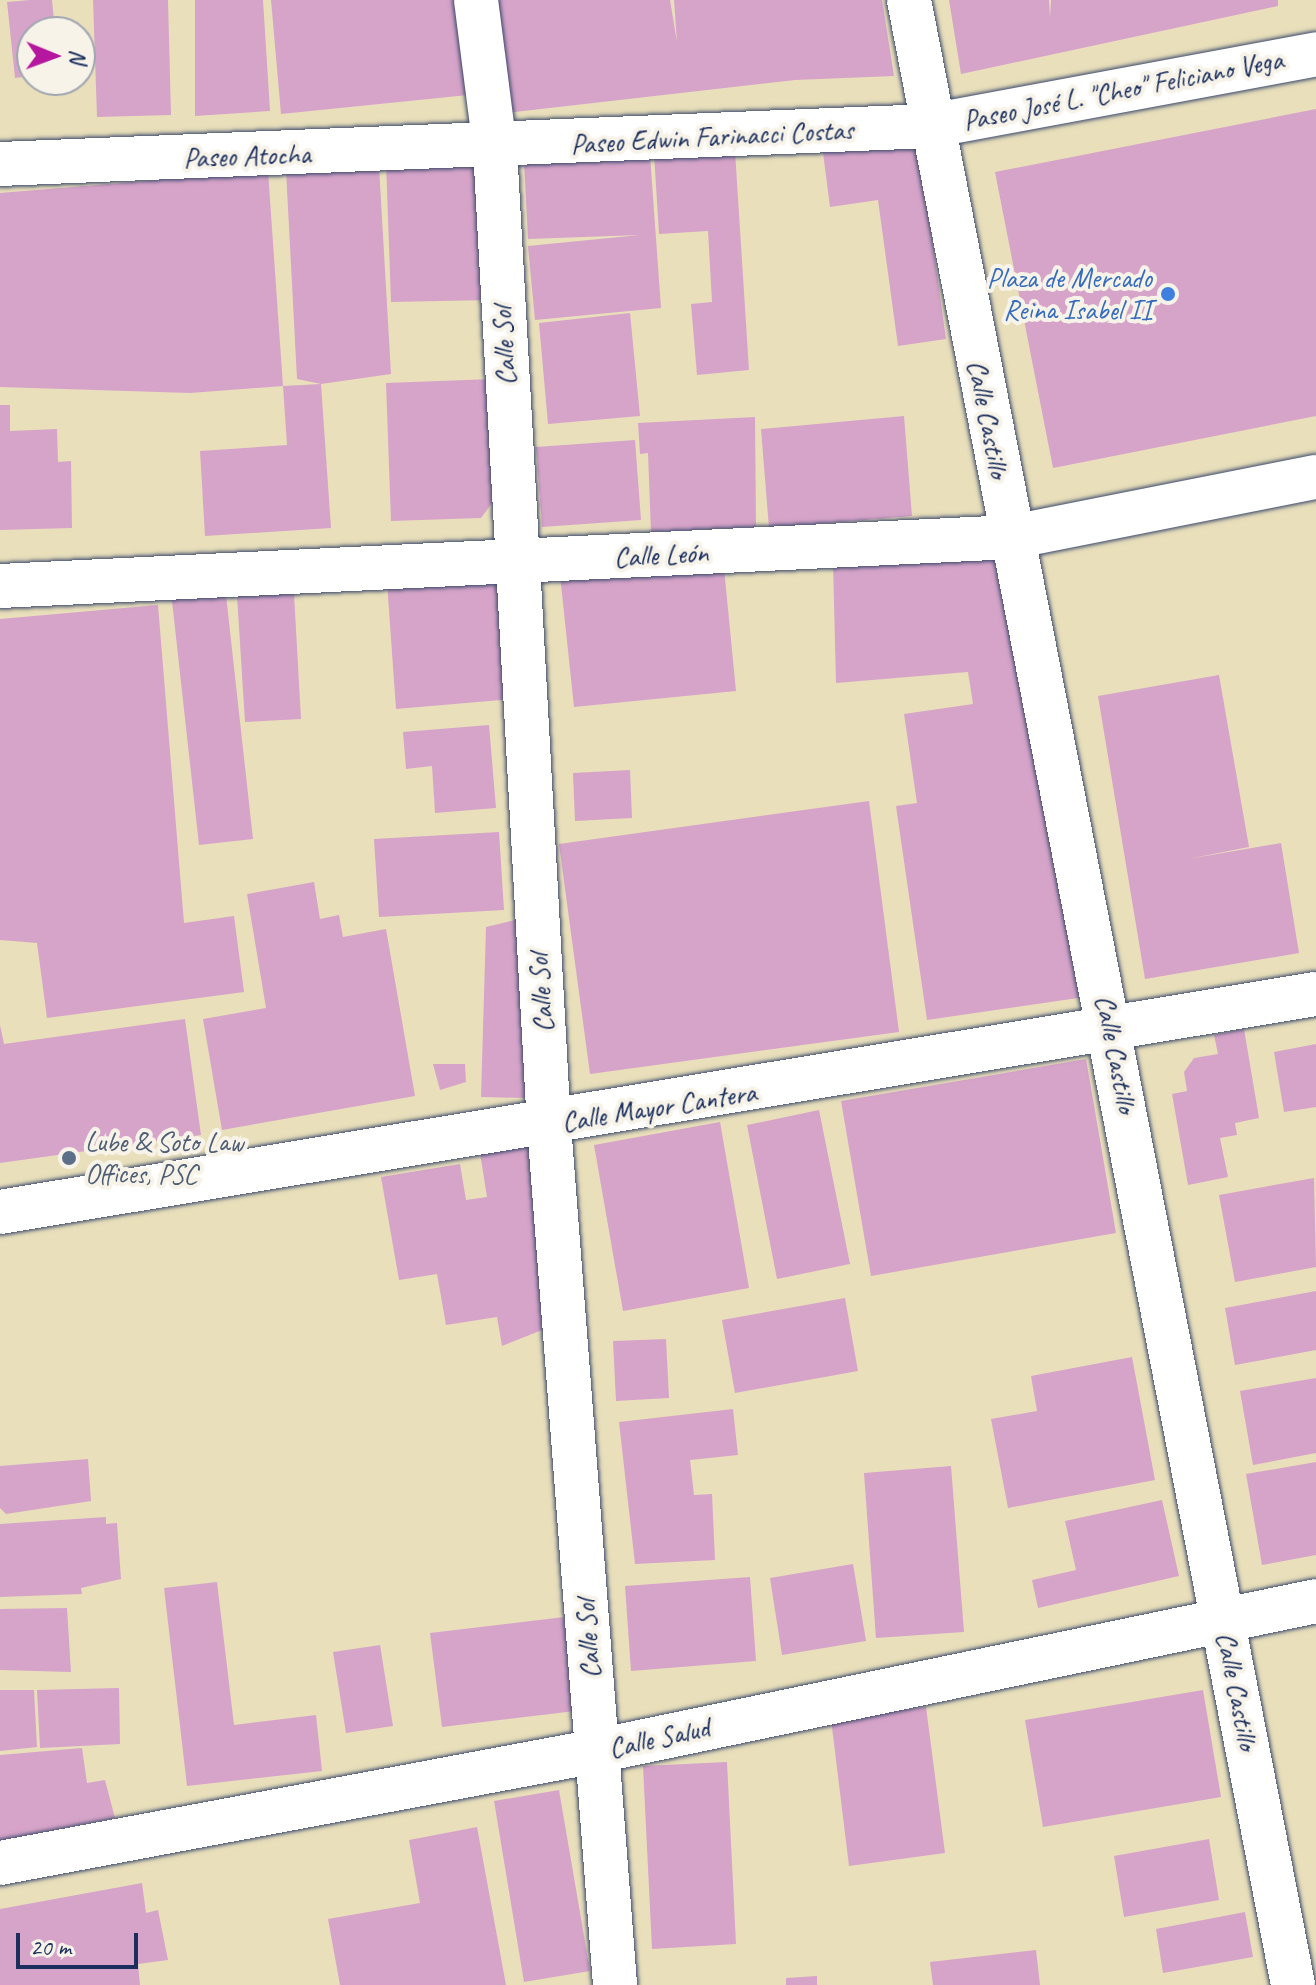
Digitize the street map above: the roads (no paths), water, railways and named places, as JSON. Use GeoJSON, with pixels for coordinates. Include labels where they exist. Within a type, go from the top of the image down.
{"type":"FeatureCollection","features":[{"type":"Feature","properties":{"kind":"street","name":"Calle Sol"},"geometry":{"type":"LineString","coordinates":[[476,0],[495,148],[514,562],[549,1125],[615,1985]]}},
{"type":"Feature","properties":{"kind":"street","name":"Calle Castillo"},"geometry":{"type":"LineString","coordinates":[[909,0],[929,126],[1112,1032],[1293,1985]]}},
{"type":"Feature","properties":{"kind":"street","name":"Paseo José L. \"Cheo\" Feliciano Vega"},"geometry":{"type":"LineString","coordinates":[[929,126],[1316,54]]}},
{"type":"Feature","properties":{"kind":"street","name":"Paseo Edwin Farinacci Costas"},"geometry":{"type":"LineString","coordinates":[[495,148],[929,126]]}},
{"type":"Feature","properties":{"kind":"street","name":"Paseo Atocha"},"geometry":{"type":"LineString","coordinates":[[0,164],[495,148]]}},
{"type":"Feature","properties":{"kind":"street","name":"Calle León"},"geometry":{"type":"LineString","coordinates":[[0,586],[1012,537],[1316,477]]}},
{"type":"Feature","properties":{"kind":"street","name":"Calle Mayor Cantera"},"geometry":{"type":"LineString","coordinates":[[0,1212],[1112,1032],[1316,994]]}},
{"type":"Feature","properties":{"kind":"street","name":"Calle Salud"},"geometry":{"type":"LineString","coordinates":[[0,1863],[597,1751],[1316,1601]]}},
{"type":"Feature","properties":{"kind":"place","name":"Plaza de Mercado Reina Isabel II"},"geometry":{"type":"Point","coordinates":[1168,294]}},
{"type":"Feature","properties":{"kind":"place","name":"Lube & Soto Law Offices, PSC"},"geometry":{"type":"Point","coordinates":[69,1158]}}]}
